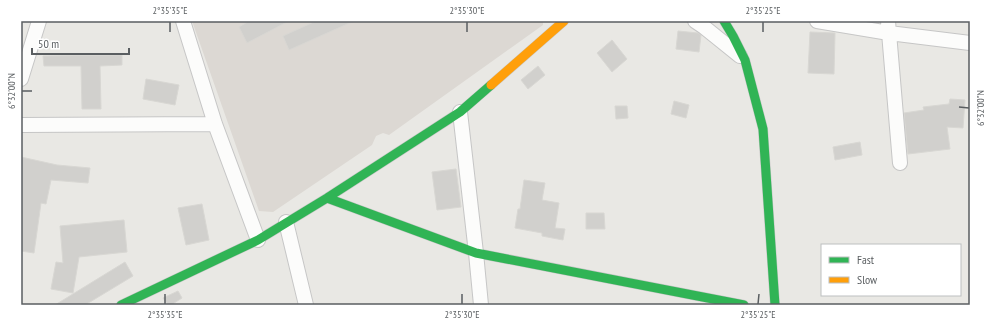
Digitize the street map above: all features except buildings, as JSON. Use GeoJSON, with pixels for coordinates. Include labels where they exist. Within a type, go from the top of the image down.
{"type":"FeatureCollection","features":[{"type":"Feature","properties":{"kind":"street"},"geometry":{"type":"LineString","coordinates":[[21,79],[39,21]]}},
{"type":"Feature","properties":{"kind":"street"},"geometry":{"type":"LineString","coordinates":[[183,21],[215,124],[258,240]]}},
{"type":"Feature","properties":{"kind":"street"},"geometry":{"type":"LineString","coordinates":[[121,305],[258,240],[327,198],[460,112],[564,21]]}},
{"type":"Feature","properties":{"kind":"street"},"geometry":{"type":"LineString","coordinates":[[695,21],[745,60]]}},
{"type":"Feature","properties":{"kind":"street"},"geometry":{"type":"LineString","coordinates":[[724,21],[734,36],[745,60],[763,129],[775,305]]}},
{"type":"Feature","properties":{"kind":"street"},"geometry":{"type":"LineString","coordinates":[[817,21],[888,27],[970,43]]}},
{"type":"Feature","properties":{"kind":"street"},"geometry":{"type":"LineString","coordinates":[[888,27],[900,163]]}},
{"type":"Feature","properties":{"kind":"street"},"geometry":{"type":"LineString","coordinates":[[460,112],[481,305]]}},
{"type":"Feature","properties":{"kind":"street"},"geometry":{"type":"LineString","coordinates":[[21,125],[215,124]]}},
{"type":"Feature","properties":{"kind":"street"},"geometry":{"type":"LineString","coordinates":[[327,198],[476,253],[744,305]]}},
{"type":"Feature","properties":{"kind":"street"},"geometry":{"type":"LineString","coordinates":[[286,222],[306,305]]}},
{"type":"Feature","properties":{"kind":"shaded area"},"geometry":{"type":"Polygon","coordinates":[[[192,21],[543,21],[543,25],[389,135],[383,133],[376,136],[372,145],[273,212],[259,211],[192,21]]]}},
{"type":"Feature","properties":{"kind":"traffic: fast"},"geometry":{"type":"LineString","coordinates":[[724,21],[745,60],[763,129],[775,305]]}},
{"type":"Feature","properties":{"kind":"traffic: fast"},"geometry":{"type":"LineString","coordinates":[[121,305],[258,240],[327,198],[460,112],[491,85]]}},
{"type":"Feature","properties":{"kind":"traffic: fast"},"geometry":{"type":"LineString","coordinates":[[327,198],[476,253],[744,305]]}},
{"type":"Feature","properties":{"kind":"traffic: slow"},"geometry":{"type":"LineString","coordinates":[[491,85],[564,21]]}}]}
